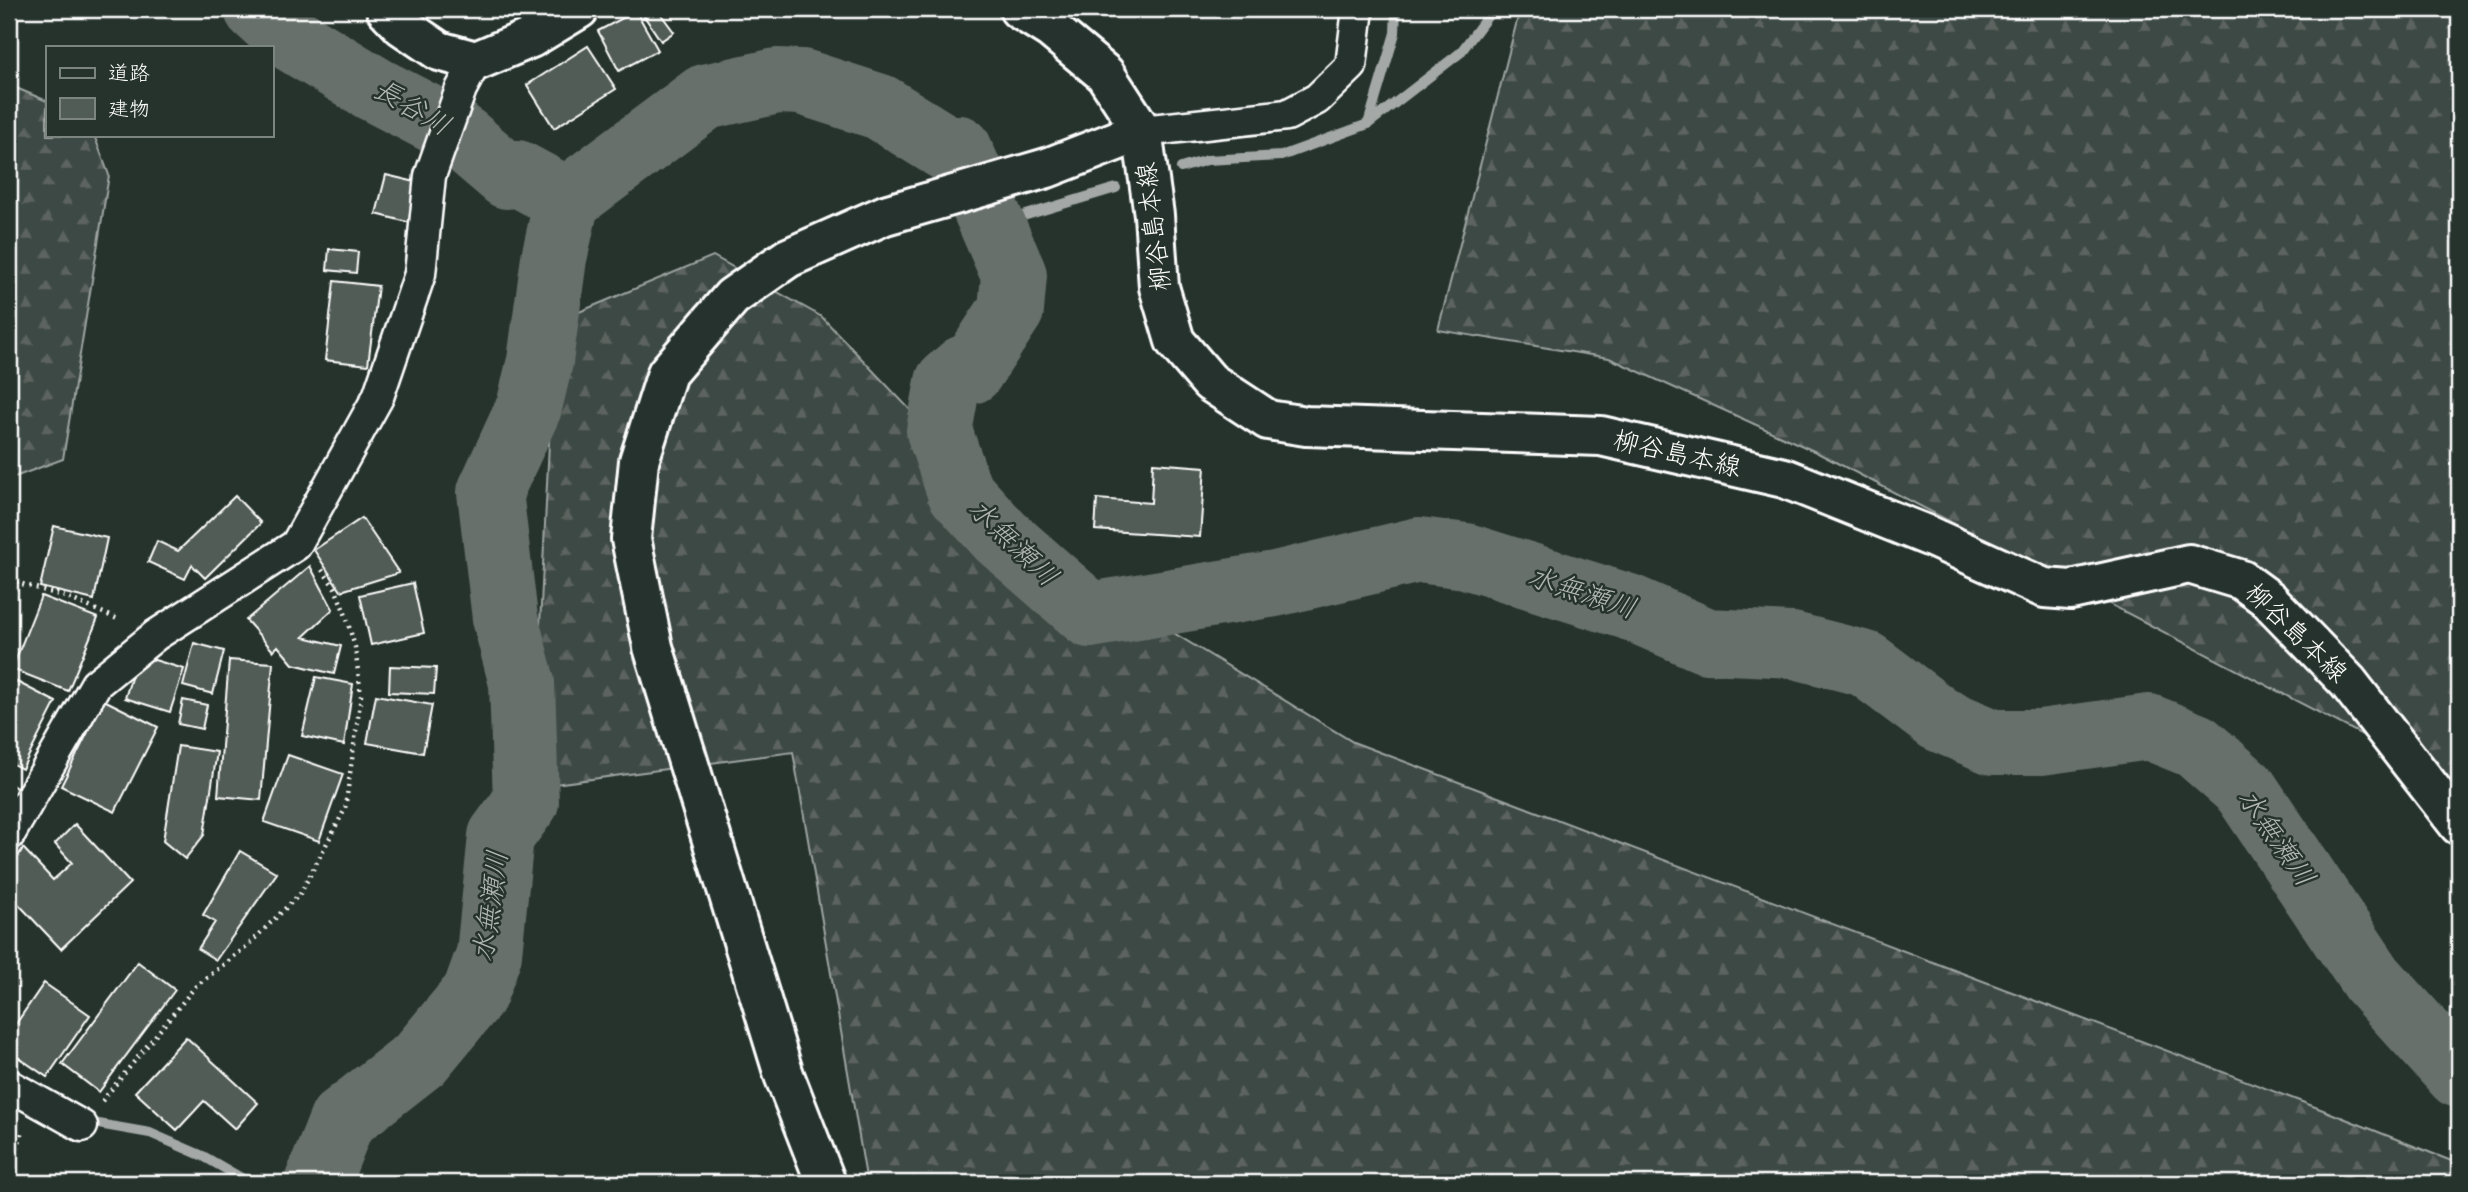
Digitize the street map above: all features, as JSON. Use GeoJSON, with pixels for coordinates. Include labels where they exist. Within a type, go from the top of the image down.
{"type":"FeatureCollection","features":[{"type":"Feature","properties":{"kind":"main road"},"geometry":{"type":"LineString","coordinates":[[386,9],[402,26],[469,75],[579,9]]}},
{"type":"Feature","properties":{"kind":"main road","name":"柳谷島本線"},"geometry":{"type":"LineString","coordinates":[[1019,9],[1051,29],[1105,74],[1142,131],[1154,215],[1158,287],[1175,341],[1210,382],[1268,420],[1306,426],[1601,436],[1784,478],[1929,536],[2044,588],[2071,590],[2189,564],[2242,580],[2268,599],[2347,682],[2459,825]]}},
{"type":"Feature","properties":{"kind":"main road"},"geometry":{"type":"LineString","coordinates":[[826,1183],[784,1075],[653,647],[631,539],[639,461],[667,373],[732,297],[788,258],[885,215],[1047,168],[1142,131]]}},
{"type":"Feature","properties":{"kind":"street"},"geometry":{"type":"LineString","coordinates":[[1142,131],[1287,115],[1317,99],[1351,66],[1358,9]]}},
{"type":"Feature","properties":{"kind":"street"},"geometry":{"type":"LineString","coordinates":[[9,835],[96,684],[156,635],[296,544],[301,536],[378,397],[420,274],[430,176],[469,75]]}},
{"type":"Feature","properties":{"kind":"street"},"geometry":{"type":"LineString","coordinates":[[18,1090],[88,1118]]}},
{"type":"Feature","properties":{"kind":"path"},"geometry":{"type":"LineString","coordinates":[[88,1118],[195,987],[246,947],[300,894],[345,809],[361,696],[355,648],[335,588],[301,536]]}},
{"type":"Feature","properties":{"kind":"path"},"geometry":{"type":"LineString","coordinates":[[9,580],[66,597],[156,635]]}},
{"type":"Feature","properties":{"kind":"path"},"geometry":{"type":"LineString","coordinates":[[9,610],[18,582]]}},
{"type":"Feature","properties":{"kind":"path"},"geometry":{"type":"LineString","coordinates":[[10,1183],[24,1119],[18,1090]]}},
{"type":"Feature","properties":{"kind":"green space"},"geometry":{"type":"Polygon","coordinates":[[[1520,9],[2459,9],[2459,785],[1816,452],[1609,358],[1438,330],[1520,9]]]}},
{"type":"Feature","properties":{"kind":"green space"},"geometry":{"type":"Polygon","coordinates":[[[9,85],[46,101],[46,136],[94,136],[109,175],[63,459],[9,479],[9,85]]]}},
{"type":"Feature","properties":{"kind":"green space"},"geometry":{"type":"Polygon","coordinates":[[[713,256],[822,317],[1052,559],[1353,742],[2459,1164],[2459,1183],[867,1183],[793,752],[532,787],[555,322],[713,256]]]}},
{"type":"Feature","properties":{"kind":"building"},"geometry":{"type":"Polygon","coordinates":[[[648,9],[657,9],[674,32],[661,41],[642,13],[648,9]]]}},
{"type":"Feature","properties":{"kind":"building"},"geometry":{"type":"Polygon","coordinates":[[[636,11],[658,50],[619,71],[598,31],[636,11]]]}},
{"type":"Feature","properties":{"kind":"building"},"geometry":{"type":"Polygon","coordinates":[[[588,46],[616,89],[554,128],[527,85],[588,46]]]}},
{"type":"Feature","properties":{"kind":"building"},"geometry":{"type":"Polygon","coordinates":[[[386,175],[424,184],[415,224],[376,214],[386,175]]]}},
{"type":"Feature","properties":{"kind":"building"},"geometry":{"type":"Polygon","coordinates":[[[329,249],[358,252],[356,273],[327,270],[329,249]]]}},
{"type":"Feature","properties":{"kind":"building"},"geometry":{"type":"Polygon","coordinates":[[[334,281],[378,286],[368,365],[325,360],[334,281]]]}},
{"type":"Feature","properties":{"kind":"building"},"geometry":{"type":"Polygon","coordinates":[[[1153,463],[1205,467],[1200,537],[1095,530],[1097,499],[1151,503],[1153,463]]]}},
{"type":"Feature","properties":{"kind":"building"},"geometry":{"type":"Polygon","coordinates":[[[235,496],[261,523],[205,578],[192,565],[185,579],[148,562],[157,541],[178,551],[235,496]]]}},
{"type":"Feature","properties":{"kind":"building"},"geometry":{"type":"Polygon","coordinates":[[[362,518],[399,573],[341,591],[314,550],[362,518]]]}},
{"type":"Feature","properties":{"kind":"building"},"geometry":{"type":"Polygon","coordinates":[[[54,526],[107,538],[94,600],[40,587],[54,526]]]}},
{"type":"Feature","properties":{"kind":"building"},"geometry":{"type":"Polygon","coordinates":[[[310,566],[333,609],[303,637],[341,646],[334,674],[293,664],[278,646],[273,651],[246,620],[310,566]]]}},
{"type":"Feature","properties":{"kind":"building"},"geometry":{"type":"Polygon","coordinates":[[[413,583],[424,633],[371,645],[360,595],[413,583]]]}},
{"type":"Feature","properties":{"kind":"building"},"geometry":{"type":"Polygon","coordinates":[[[41,596],[98,618],[68,691],[12,669],[41,596]]]}},
{"type":"Feature","properties":{"kind":"building"},"geometry":{"type":"Polygon","coordinates":[[[194,643],[224,651],[213,694],[183,686],[194,643]]]}},
{"type":"Feature","properties":{"kind":"building"},"geometry":{"type":"Polygon","coordinates":[[[138,655],[184,669],[170,712],[125,698],[138,655]]]}},
{"type":"Feature","properties":{"kind":"building"},"geometry":{"type":"Polygon","coordinates":[[[229,660],[273,663],[261,800],[218,796],[229,660]]]}},
{"type":"Feature","properties":{"kind":"building"},"geometry":{"type":"Polygon","coordinates":[[[390,666],[436,668],[434,694],[389,692],[390,666]]]}},
{"type":"Feature","properties":{"kind":"building"},"geometry":{"type":"Polygon","coordinates":[[[316,677],[353,684],[344,745],[302,736],[316,677]]]}},
{"type":"Feature","properties":{"kind":"building"},"geometry":{"type":"Polygon","coordinates":[[[9,678],[56,702],[22,769],[9,762],[9,678]]]}},
{"type":"Feature","properties":{"kind":"building"},"geometry":{"type":"Polygon","coordinates":[[[376,695],[432,705],[423,753],[367,743],[376,695]]]}},
{"type":"Feature","properties":{"kind":"building"},"geometry":{"type":"Polygon","coordinates":[[[104,700],[158,727],[115,812],[61,786],[104,700]]]}},
{"type":"Feature","properties":{"kind":"building"},"geometry":{"type":"Polygon","coordinates":[[[183,700],[207,705],[202,729],[178,724],[183,700]]]}},
{"type":"Feature","properties":{"kind":"building"},"geometry":{"type":"Polygon","coordinates":[[[178,746],[217,752],[204,835],[185,859],[163,841],[178,746]]]}},
{"type":"Feature","properties":{"kind":"building"},"geometry":{"type":"Polygon","coordinates":[[[288,755],[343,774],[319,841],[264,822],[288,755]]]}},
{"type":"Feature","properties":{"kind":"building"},"geometry":{"type":"Polygon","coordinates":[[[9,783],[25,794],[9,816],[9,783]]]}},
{"type":"Feature","properties":{"kind":"building"},"geometry":{"type":"Polygon","coordinates":[[[75,824],[130,883],[61,949],[9,894],[9,872],[23,848],[53,880],[72,863],[55,844],[75,824]]]}},
{"type":"Feature","properties":{"kind":"building"},"geometry":{"type":"Polygon","coordinates":[[[240,851],[277,873],[216,960],[198,949],[215,922],[203,915],[240,851]]]}},
{"type":"Feature","properties":{"kind":"building"},"geometry":{"type":"Polygon","coordinates":[[[138,962],[175,990],[99,1092],[62,1064],[138,962]]]}},
{"type":"Feature","properties":{"kind":"building"},"geometry":{"type":"Polygon","coordinates":[[[44,983],[90,1015],[47,1077],[9,1051],[9,1034],[44,983]]]}},
{"type":"Feature","properties":{"kind":"building"},"geometry":{"type":"Polygon","coordinates":[[[186,1037],[258,1103],[235,1129],[204,1101],[177,1130],[135,1092],[186,1037]]]}},
{"type":"Feature","properties":{"kind":"waterway","name":"長谷川"},"geometry":{"type":"LineString","coordinates":[[257,9],[287,36],[374,89],[453,130],[507,176],[517,173],[567,200]]}},
{"type":"Feature","properties":{"kind":"waterway"},"geometry":{"type":"LineString","coordinates":[[1368,124],[1395,33],[1396,9]]}},
{"type":"Feature","properties":{"kind":"waterway"},"geometry":{"type":"LineString","coordinates":[[1181,168],[1207,160],[1281,156],[1368,124],[1460,53],[1493,9]]}},
{"type":"Feature","properties":{"kind":"waterway","name":"水無瀬川"},"geometry":{"type":"LineString","coordinates":[[317,1183],[342,1120],[420,1059],[475,993],[489,954],[501,836],[526,802],[522,683],[505,618],[490,492],[529,407],[540,361],[554,258],[567,200],[705,97],[777,81],[802,82],[880,107],[946,148],[959,148],[1014,275],[1011,310],[971,371],[964,368],[948,382],[939,431],[960,492],[1001,537],[1090,615],[1275,584],[1419,550],[1466,556],[1629,607],[1707,641],[1792,645],[1866,664],[1939,719],[1993,742],[2041,742],[2149,727],[2196,746],[2245,789],[2372,979],[2459,1075]]}},
{"type":"Feature","properties":{"kind":"waterway"},"geometry":{"type":"LineString","coordinates":[[993,225],[1116,188]]}},
{"type":"Feature","properties":{"kind":"waterway"},"geometry":{"type":"LineString","coordinates":[[86,1118],[93,1123],[150,1133],[203,1156],[250,1183]]}}]}
